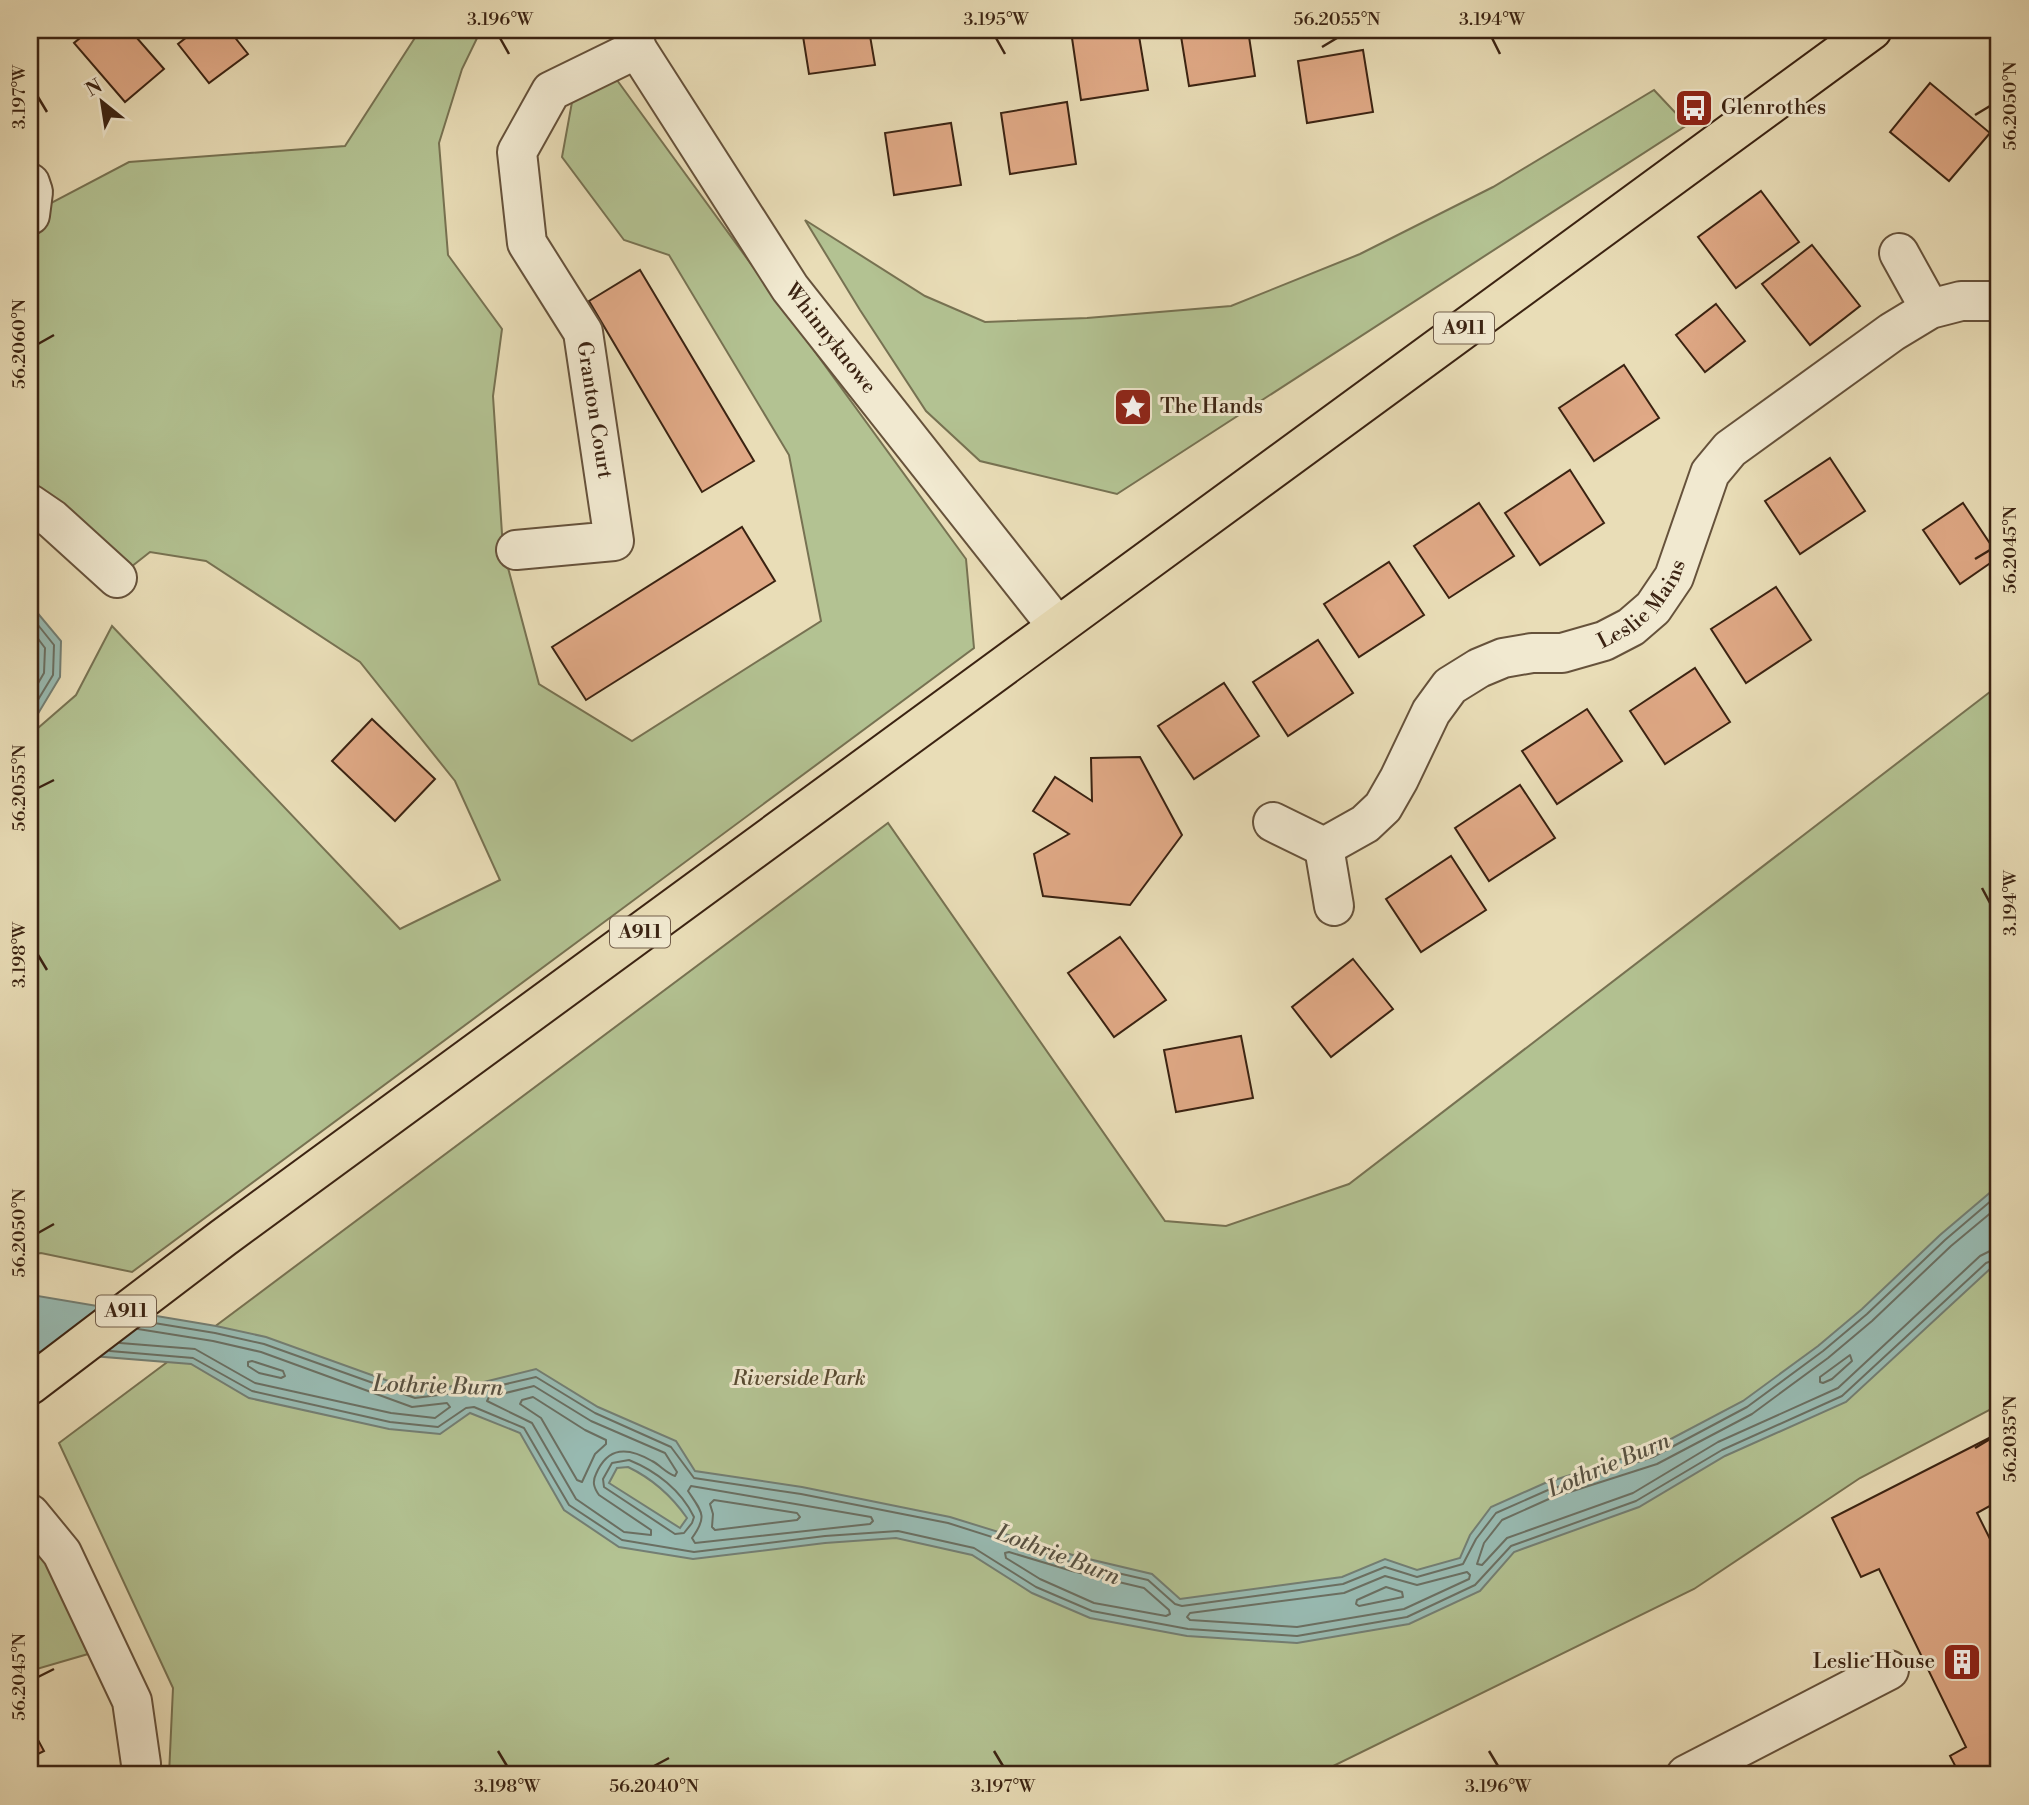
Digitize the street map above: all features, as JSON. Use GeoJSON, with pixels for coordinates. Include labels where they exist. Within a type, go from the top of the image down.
{"type":"FeatureCollection","features":[{"type":"Feature","properties":{"kind":"main road","name":"A911"},"geometry":{"type":"LineString","coordinates":[[30,1385],[223,1238],[1871,30]]}},
{"type":"Feature","properties":{"kind":"street","name":"Whinnyknowe"},"geometry":{"type":"LineString","coordinates":[[634,39],[790,288],[1057,626]]}},
{"type":"Feature","properties":{"kind":"street","name":"Granton Court"},"geometry":{"type":"LineString","coordinates":[[516,550],[614,541],[583,332],[527,243],[517,152],[551,91],[634,39]]}},
{"type":"Feature","properties":{"kind":"street"},"geometry":{"type":"LineString","coordinates":[[30,183],[33,192],[30,215]]}},
{"type":"Feature","properties":{"kind":"street"},"geometry":{"type":"LineString","coordinates":[[1899,253],[1930,309]]}},
{"type":"Feature","properties":{"kind":"street","name":"Leslie Mains"},"geometry":{"type":"LineString","coordinates":[[1324,847],[1365,824],[1383,807],[1431,712],[1450,686],[1479,668],[1503,658],[1532,653],[1562,653],[1604,641],[1631,626],[1653,608],[1674,577],[1710,473],[1730,449],[1892,332],[1930,309],[1961,300],[1999,301]]}},
{"type":"Feature","properties":{"kind":"street"},"geometry":{"type":"LineString","coordinates":[[30,504],[52,519],[117,578]]}},
{"type":"Feature","properties":{"kind":"street"},"geometry":{"type":"LineString","coordinates":[[1273,822],[1324,847],[1334,906]]}},
{"type":"Feature","properties":{"kind":"street"},"geometry":{"type":"LineString","coordinates":[[30,1514],[62,1553],[132,1701],[141,1764],[140,1775]]}},
{"type":"Feature","properties":{"kind":"street"},"geometry":{"type":"LineString","coordinates":[[1686,1775],[1889,1670]]}},
{"type":"Feature","properties":{"kind":"green space"},"geometry":{"type":"Polygon","coordinates":[[[420,30],[481,30],[462,69],[439,143],[448,255],[502,329],[493,396],[503,549],[539,684],[632,741],[821,621],[789,455],[669,255],[624,240],[562,157],[572,102],[614,76],[966,559],[974,648],[132,1272],[41,1253],[30,1255],[30,735],[76,695],[112,626],[400,929],[500,880],[455,781],[360,662],[206,561],[150,552],[117,578],[30,504],[30,214],[129,162],[345,146],[420,30]]]}},
{"type":"Feature","properties":{"kind":"green space"},"geometry":{"type":"Polygon","coordinates":[[[1654,90],[1687,125],[1117,494],[980,461],[926,411],[805,220],[925,296],[985,322],[1087,318],[1231,306],[1360,254],[1493,187],[1654,90]]]}},
{"type":"Feature","properties":{"kind":"green space","name":"Riverside Park"},"geometry":{"type":"Polygon","coordinates":[[[1999,685],[1999,1405],[1860,1478],[1694,1589],[1315,1775],[169,1775],[173,1688],[59,1443],[888,823],[1165,1221],[1226,1226],[1349,1184],[1999,685]]]}},
{"type":"Feature","properties":{"kind":"green space"},"geometry":{"type":"Polygon","coordinates":[[[30,1544],[49,1566],[88,1654],[30,1671],[30,1544]]]}},
{"type":"Feature","properties":{"kind":"water"},"geometry":{"type":"Polygon","coordinates":[[[30,604],[61,641],[60,677],[30,727],[30,604]]]}},
{"type":"Feature","properties":{"kind":"water","name":"Lothrie Burn"},"geometry":{"type":"Polygon","coordinates":[[[1999,1185],[1999,1263],[1846,1402],[1725,1456],[1639,1507],[1514,1552],[1480,1591],[1409,1624],[1297,1643],[1187,1636],[1090,1618],[1032,1593],[972,1555],[896,1538],[825,1543],[693,1559],[619,1547],[564,1510],[520,1433],[470,1413],[440,1434],[389,1429],[249,1398],[191,1364],[30,1351],[32,1295],[266,1337],[416,1391],[484,1382],[536,1369],[598,1407],[676,1441],[695,1471],[802,1487],[950,1517],[1076,1556],[1152,1574],[1180,1599],[1342,1577],[1385,1559],[1417,1570],[1460,1558],[1470,1535],[1491,1507],[1545,1483],[1650,1450],[1743,1401],[1818,1346],[1862,1309],[1940,1235],[1999,1185]],[[628,1467],[617,1468],[609,1483],[680,1528],[687,1518],[681,1510],[661,1488],[628,1467]]]}},
{"type":"Feature","properties":{"kind":"building"},"geometry":{"type":"Polygon","coordinates":[[[90,30],[130,30],[164,69],[125,102],[74,43],[90,30]]]}},
{"type":"Feature","properties":{"kind":"building"},"geometry":{"type":"Polygon","coordinates":[[[196,30],[229,30],[248,54],[209,83],[178,44],[196,30]]]}},
{"type":"Feature","properties":{"kind":"building"},"geometry":{"type":"Polygon","coordinates":[[[802,30],[869,30],[875,65],[809,74],[802,30]]]}},
{"type":"Feature","properties":{"kind":"building"},"geometry":{"type":"Polygon","coordinates":[[[1138,30],[1148,90],[1081,100],[1072,38],[1138,30]]]}},
{"type":"Feature","properties":{"kind":"building"},"geometry":{"type":"Polygon","coordinates":[[[1180,30],[1248,30],[1255,76],[1189,86],[1180,30]]]}},
{"type":"Feature","properties":{"kind":"building"},"geometry":{"type":"Polygon","coordinates":[[[1363,50],[1373,112],[1307,123],[1298,61],[1363,50]]]}},
{"type":"Feature","properties":{"kind":"building"},"geometry":{"type":"Polygon","coordinates":[[[1930,83],[1990,133],[1949,181],[1890,132],[1930,83]]]}},
{"type":"Feature","properties":{"kind":"building"},"geometry":{"type":"Polygon","coordinates":[[[1067,102],[1076,164],[1010,174],[1001,113],[1067,102]]]}},
{"type":"Feature","properties":{"kind":"building"},"geometry":{"type":"Polygon","coordinates":[[[951,123],[961,185],[894,195],[885,133],[951,123]]]}},
{"type":"Feature","properties":{"kind":"building"},"geometry":{"type":"Polygon","coordinates":[[[1761,191],[1799,242],[1736,288],[1698,237],[1761,191]]]}},
{"type":"Feature","properties":{"kind":"building"},"geometry":{"type":"Polygon","coordinates":[[[1812,245],[1860,306],[1810,345],[1762,284],[1812,245]]]}},
{"type":"Feature","properties":{"kind":"building"},"geometry":{"type":"Polygon","coordinates":[[[640,270],[754,461],[702,492],[589,301],[640,270]]]}},
{"type":"Feature","properties":{"kind":"building"},"geometry":{"type":"Polygon","coordinates":[[[1716,304],[1745,341],[1705,372],[1676,335],[1716,304]]]}},
{"type":"Feature","properties":{"kind":"building"},"geometry":{"type":"Polygon","coordinates":[[[1624,365],[1659,418],[1594,461],[1559,408],[1624,365]]]}},
{"type":"Feature","properties":{"kind":"building"},"geometry":{"type":"Polygon","coordinates":[[[1830,458],[1865,511],[1800,554],[1765,501],[1830,458]]]}},
{"type":"Feature","properties":{"kind":"building"},"geometry":{"type":"Polygon","coordinates":[[[1570,470],[1604,523],[1540,565],[1505,513],[1570,470]]]}},
{"type":"Feature","properties":{"kind":"building"},"geometry":{"type":"Polygon","coordinates":[[[1479,503],[1514,556],[1449,598],[1414,546],[1479,503]]]}},
{"type":"Feature","properties":{"kind":"building"},"geometry":{"type":"Polygon","coordinates":[[[1963,503],[1999,557],[1960,584],[1923,530],[1963,503]]]}},
{"type":"Feature","properties":{"kind":"building"},"geometry":{"type":"Polygon","coordinates":[[[742,527],[775,581],[586,700],[552,647],[742,527]]]}},
{"type":"Feature","properties":{"kind":"building"},"geometry":{"type":"Polygon","coordinates":[[[1389,562],[1424,615],[1359,657],[1324,604],[1389,562]]]}},
{"type":"Feature","properties":{"kind":"building"},"geometry":{"type":"Polygon","coordinates":[[[1776,587],[1811,640],[1746,683],[1711,629],[1776,587]]]}},
{"type":"Feature","properties":{"kind":"building"},"geometry":{"type":"Polygon","coordinates":[[[1318,640],[1353,693],[1288,736],[1253,682],[1318,640]]]}},
{"type":"Feature","properties":{"kind":"building"},"geometry":{"type":"Polygon","coordinates":[[[1695,668],[1730,722],[1665,764],[1630,711],[1695,668]]]}},
{"type":"Feature","properties":{"kind":"building"},"geometry":{"type":"Polygon","coordinates":[[[1224,683],[1259,736],[1194,779],[1158,726],[1224,683]]]}},
{"type":"Feature","properties":{"kind":"building"},"geometry":{"type":"Polygon","coordinates":[[[1587,709],[1622,761],[1557,804],[1522,751],[1587,709]]]}},
{"type":"Feature","properties":{"kind":"building"},"geometry":{"type":"Polygon","coordinates":[[[372,719],[435,779],[395,821],[332,761],[372,719]]]}},
{"type":"Feature","properties":{"kind":"building"},"geometry":{"type":"Polygon","coordinates":[[[1140,757],[1182,835],[1130,905],[1043,896],[1034,854],[1069,834],[1033,811],[1055,777],[1092,801],[1091,758],[1140,757]]]}},
{"type":"Feature","properties":{"kind":"building"},"geometry":{"type":"Polygon","coordinates":[[[1520,785],[1555,838],[1489,881],[1455,828],[1520,785]]]}},
{"type":"Feature","properties":{"kind":"building"},"geometry":{"type":"Polygon","coordinates":[[[1451,856],[1486,910],[1421,952],[1386,899],[1451,856]]]}},
{"type":"Feature","properties":{"kind":"building"},"geometry":{"type":"Polygon","coordinates":[[[1120,937],[1166,1000],[1114,1037],[1068,973],[1120,937]]]}},
{"type":"Feature","properties":{"kind":"building"},"geometry":{"type":"Polygon","coordinates":[[[1353,959],[1393,1009],[1331,1057],[1292,1007],[1353,959]]]}},
{"type":"Feature","properties":{"kind":"building"},"geometry":{"type":"Polygon","coordinates":[[[1241,1036],[1253,1098],[1176,1112],[1164,1050],[1241,1036]]]}},
{"type":"Feature","properties":{"kind":"building","name":"Leslie House"},"geometry":{"type":"Polygon","coordinates":[[[1999,1433],[1999,1501],[1977,1513],[1999,1557],[1999,1775],[1960,1775],[1950,1756],[1966,1747],[1879,1569],[1861,1577],[1832,1518],[1999,1433]]]}},
{"type":"Feature","properties":{"kind":"building"},"geometry":{"type":"Polygon","coordinates":[[[30,1725],[44,1751],[30,1758],[30,1725]]]}},
{"type":"Feature","properties":{"kind":"place","name":"Glenrothes"},"geometry":{"type":"Point","coordinates":[1694,108]}},
{"type":"Feature","properties":{"kind":"place","name":"The Hands"},"geometry":{"type":"Point","coordinates":[1133,407]}},
{"type":"Feature","properties":{"kind":"place","name":"Leslie House"},"geometry":{"type":"Point","coordinates":[1962,1662]}}]}
